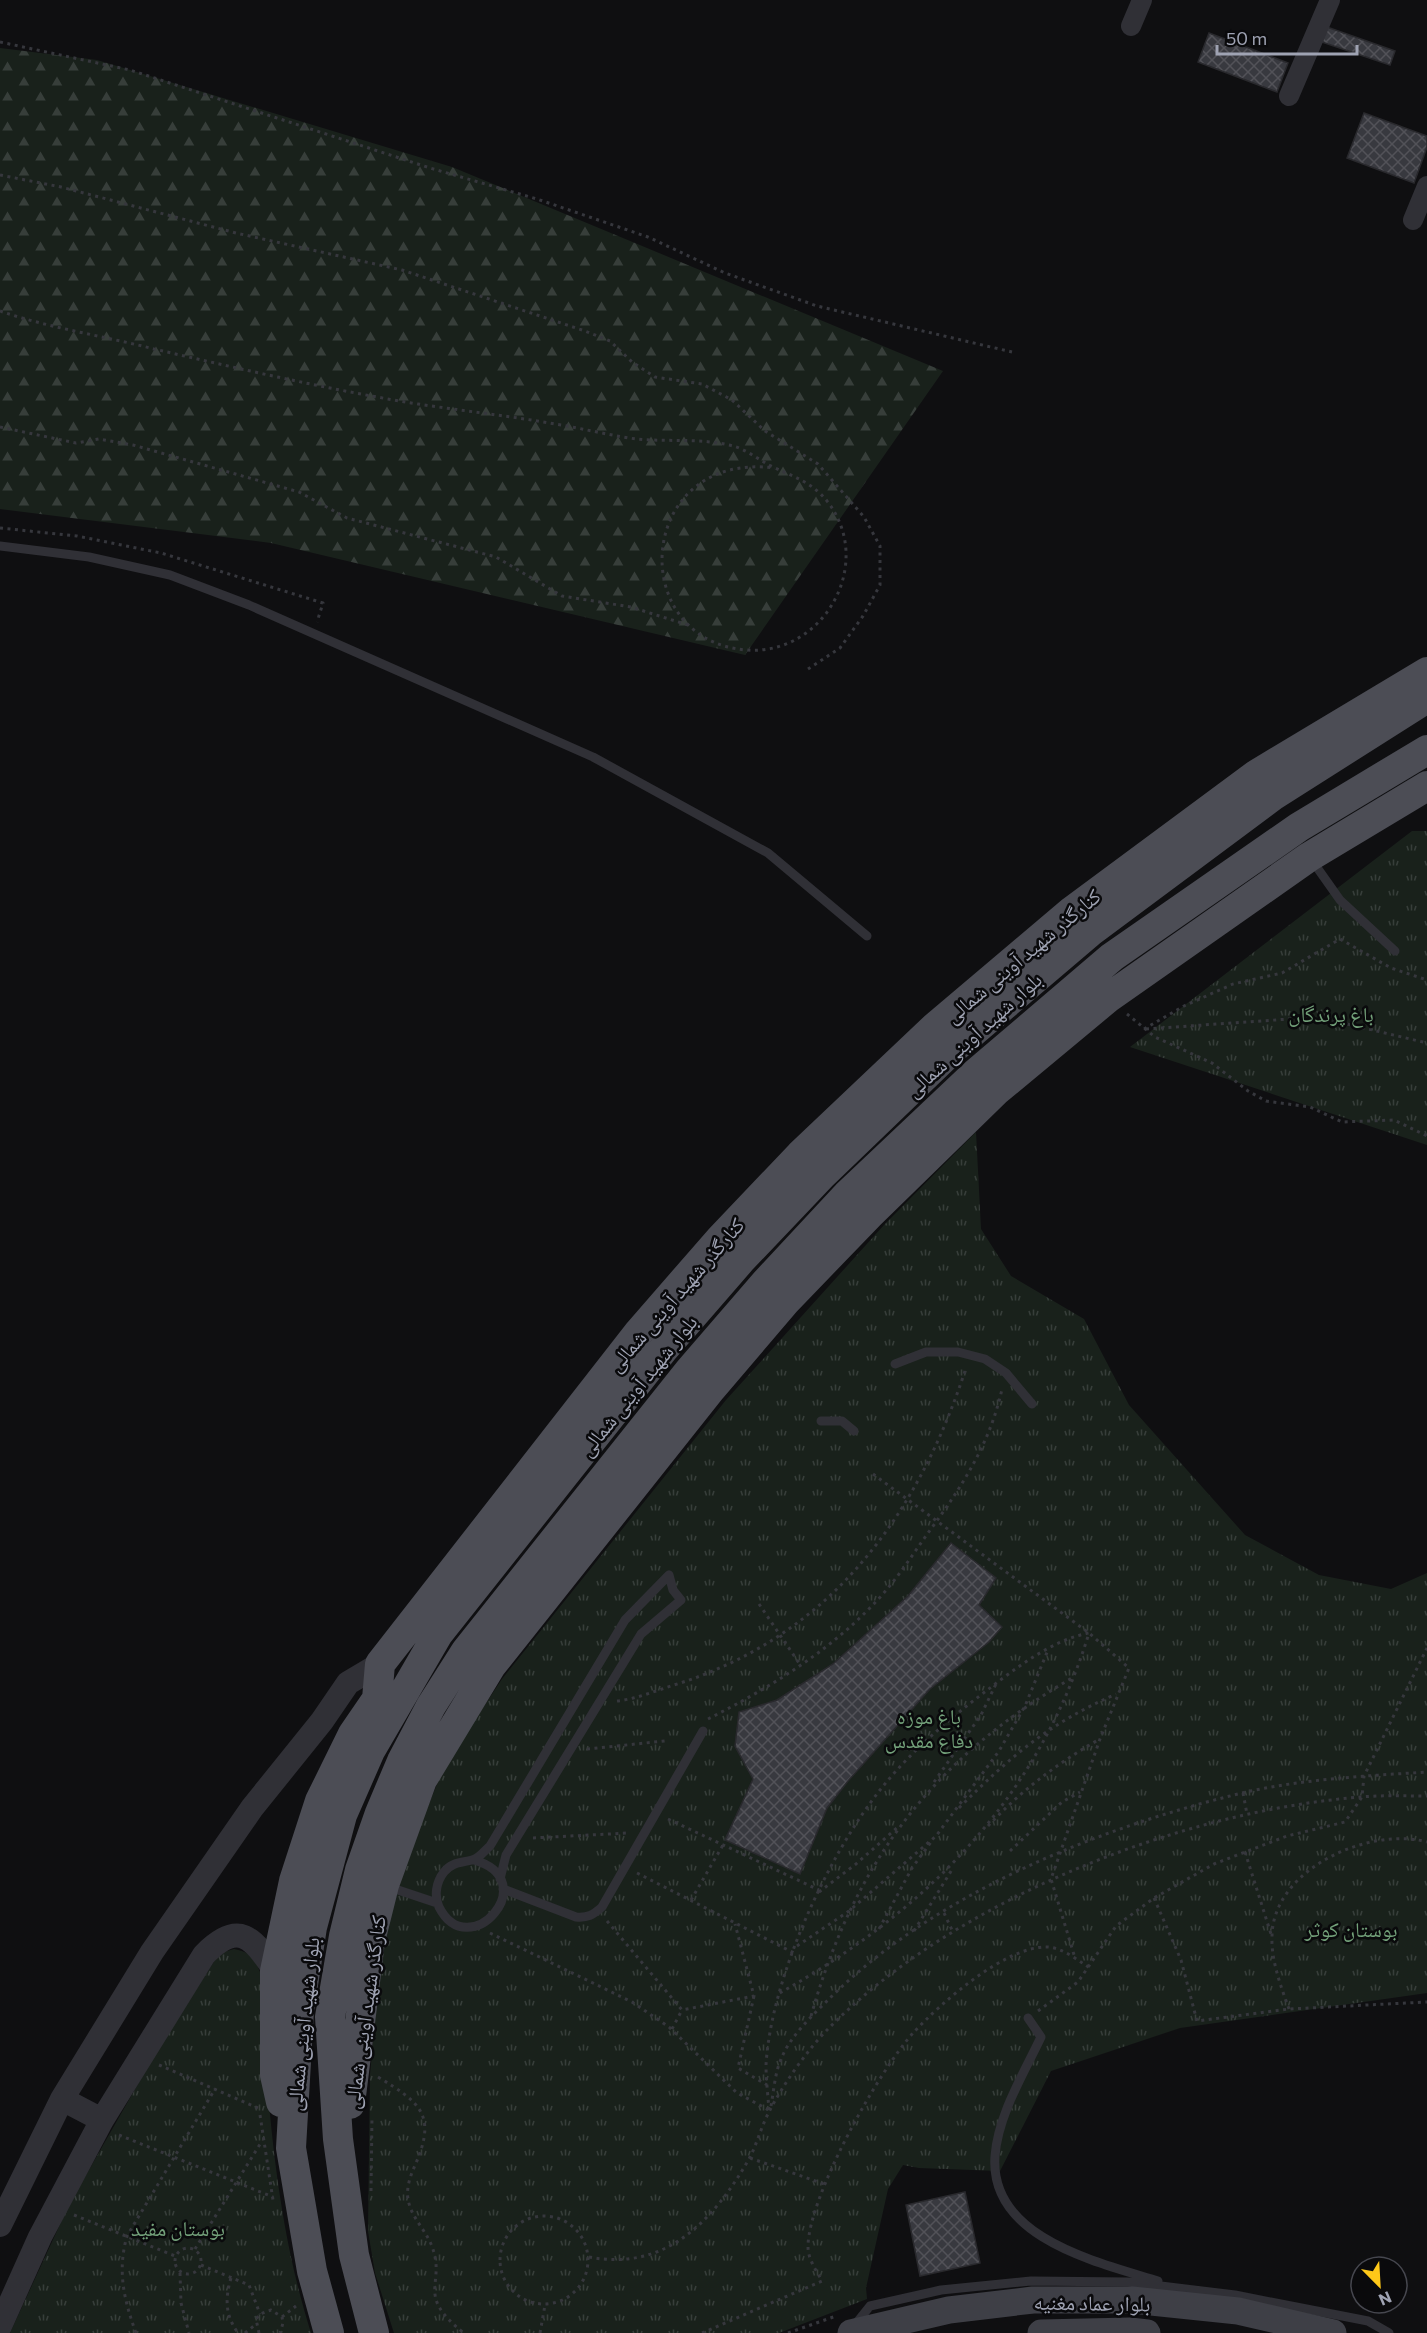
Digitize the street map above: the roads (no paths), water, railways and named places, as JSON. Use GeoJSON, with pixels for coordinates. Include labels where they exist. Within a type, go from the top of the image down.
{"type":"FeatureCollection","features":[{"type":"Feature","properties":{"kind":"main road","name":"کنارگذر شهید آوینی شمالی"},"geometry":{"type":"LineString","coordinates":[[380,1664],[639,1332],[728,1231],[800,1155],[850,1107],[934,1028],[1072,911],[1257,774],[1427,672]]}},
{"type":"Feature","properties":{"kind":"main road","name":"بلوار شهید آوینی شمالی"},"geometry":{"type":"LineString","coordinates":[[329,2333],[277,2145],[312,1927],[342,1815],[370,1751],[438,1634],[663,1350],[741,1260],[822,1175],[954,1048],[1090,932],[1265,802],[1427,698]]}},
{"type":"Feature","properties":{"kind":"main road","name":"بلوار شهید آوینی شمالی"},"geometry":{"type":"LineString","coordinates":[[374,2333],[354,2255],[338,2139],[330,2017],[360,1870],[380,1813],[402,1761],[431,1706],[466,1651],[689,1371],[765,1283],[846,1195],[976,1073],[1112,957],[1299,827],[1427,750]]}},
{"type":"Feature","properties":{"kind":"main road","name":"کنارگذر شهید آوینی شمالی"},"geometry":{"type":"LineString","coordinates":[[343,2167],[367,1963],[384,1885],[422,1780],[491,1666],[711,1389],[786,1301],[868,1215],[996,1091],[1108,998],[1310,858],[1427,786]]}},
{"type":"Feature","properties":{"kind":"main road"},"geometry":{"type":"LineString","coordinates":[[277,2145],[274,1971],[294,1881],[320,1801],[353,1734],[376,1700],[380,1664]]}},
{"type":"Feature","properties":{"kind":"main road","name":"بلوار عماد مغنیه"},"geometry":{"type":"LineString","coordinates":[[847,2327],[949,2310],[1033,2300],[1132,2300],[1238,2311],[1333,2333]]}},
{"type":"Feature","properties":{"kind":"main road","name":"بلوار عماد مغنیه"},"geometry":{"type":"LineString","coordinates":[[1041,2333],[1147,2333]]}},
{"type":"Feature","properties":{"kind":"street"},"geometry":{"type":"LineString","coordinates":[[1131,26],[1142,0]]}},
{"type":"Feature","properties":{"kind":"street"},"geometry":{"type":"LineString","coordinates":[[1289,96],[1330,0]]}},
{"type":"Feature","properties":{"kind":"street"},"geometry":{"type":"LineString","coordinates":[[1413,220],[1427,186]]}},
{"type":"Feature","properties":{"kind":"street"},"geometry":{"type":"LineString","coordinates":[[0,2225],[7,2201],[62,2099],[152,1952],[252,1808],[322,1721],[348,1683],[380,1664]]}},
{"type":"Feature","properties":{"kind":"street"},"geometry":{"type":"LineString","coordinates":[[0,2326],[40,2237],[113,2122],[188,1977],[218,1941],[237,1936],[255,1941],[274,1971]]}},
{"type":"Feature","properties":{"kind":"street"},"geometry":{"type":"LineString","coordinates":[[62,2099],[113,2122]]}},
{"type":"Feature","properties":{"kind":"lane"},"geometry":{"type":"LineString","coordinates":[[0,546],[88,557],[170,575],[249,605],[594,757],[768,853],[867,936]]}},
{"type":"Feature","properties":{"kind":"lane"},"geometry":{"type":"LineString","coordinates":[[1310,858],[1340,900],[1395,951]]}},
{"type":"Feature","properties":{"kind":"lane"},"geometry":{"type":"LineString","coordinates":[[895,1364],[926,1352],[958,1352],[985,1359],[1006,1373],[1032,1404]]}},
{"type":"Feature","properties":{"kind":"lane"},"geometry":{"type":"LineString","coordinates":[[821,1421],[842,1421],[854,1431]]}},
{"type":"Feature","properties":{"kind":"lane"},"geometry":{"type":"LineString","coordinates":[[474,1860],[490,1846],[625,1620],[669,1575],[673,1590],[681,1600],[641,1634],[506,1855],[500,1879]]}},
{"type":"Feature","properties":{"kind":"lane"},"geometry":{"type":"LineString","coordinates":[[503,1889],[576,1917],[586,1918],[598,1910],[703,1731]]}},
{"type":"Feature","properties":{"kind":"lane"},"geometry":{"type":"LineString","coordinates":[[474,1860],[485,1863],[500,1879],[503,1889],[498,1911],[491,1919],[471,1927],[450,1921],[437,1903],[436,1892],[444,1871],[452,1864],[474,1860]]}},
{"type":"Feature","properties":{"kind":"lane"},"geometry":{"type":"LineString","coordinates":[[384,1885],[437,1903]]}},
{"type":"Feature","properties":{"kind":"lane"},"geometry":{"type":"LineString","coordinates":[[1028,2018],[1041,2037],[1006,2112],[995,2154],[996,2185],[1011,2210],[1033,2231],[1065,2250],[1180,2288]]}},
{"type":"Feature","properties":{"kind":"lane"},"geometry":{"type":"LineString","coordinates":[[847,2327],[870,2306],[941,2290],[1031,2281],[1128,2282],[1235,2295],[1368,2321],[1389,2333]]}},
{"type":"Feature","properties":{"kind":"park label","name":"باغ پرندگان"},"geometry":{"type":"Point","coordinates":[1331,1013]}},
{"type":"Feature","properties":{"kind":"park label","name":"باغ موزه دفاع مقدس"},"geometry":{"type":"Point","coordinates":[929,1727]}},
{"type":"Feature","properties":{"kind":"park label","name":"بوستان کوثر"},"geometry":{"type":"Point","coordinates":[1351,1928]}},
{"type":"Feature","properties":{"kind":"park label","name":"بوستان مفید"},"geometry":{"type":"Point","coordinates":[178,2227]}}]}
